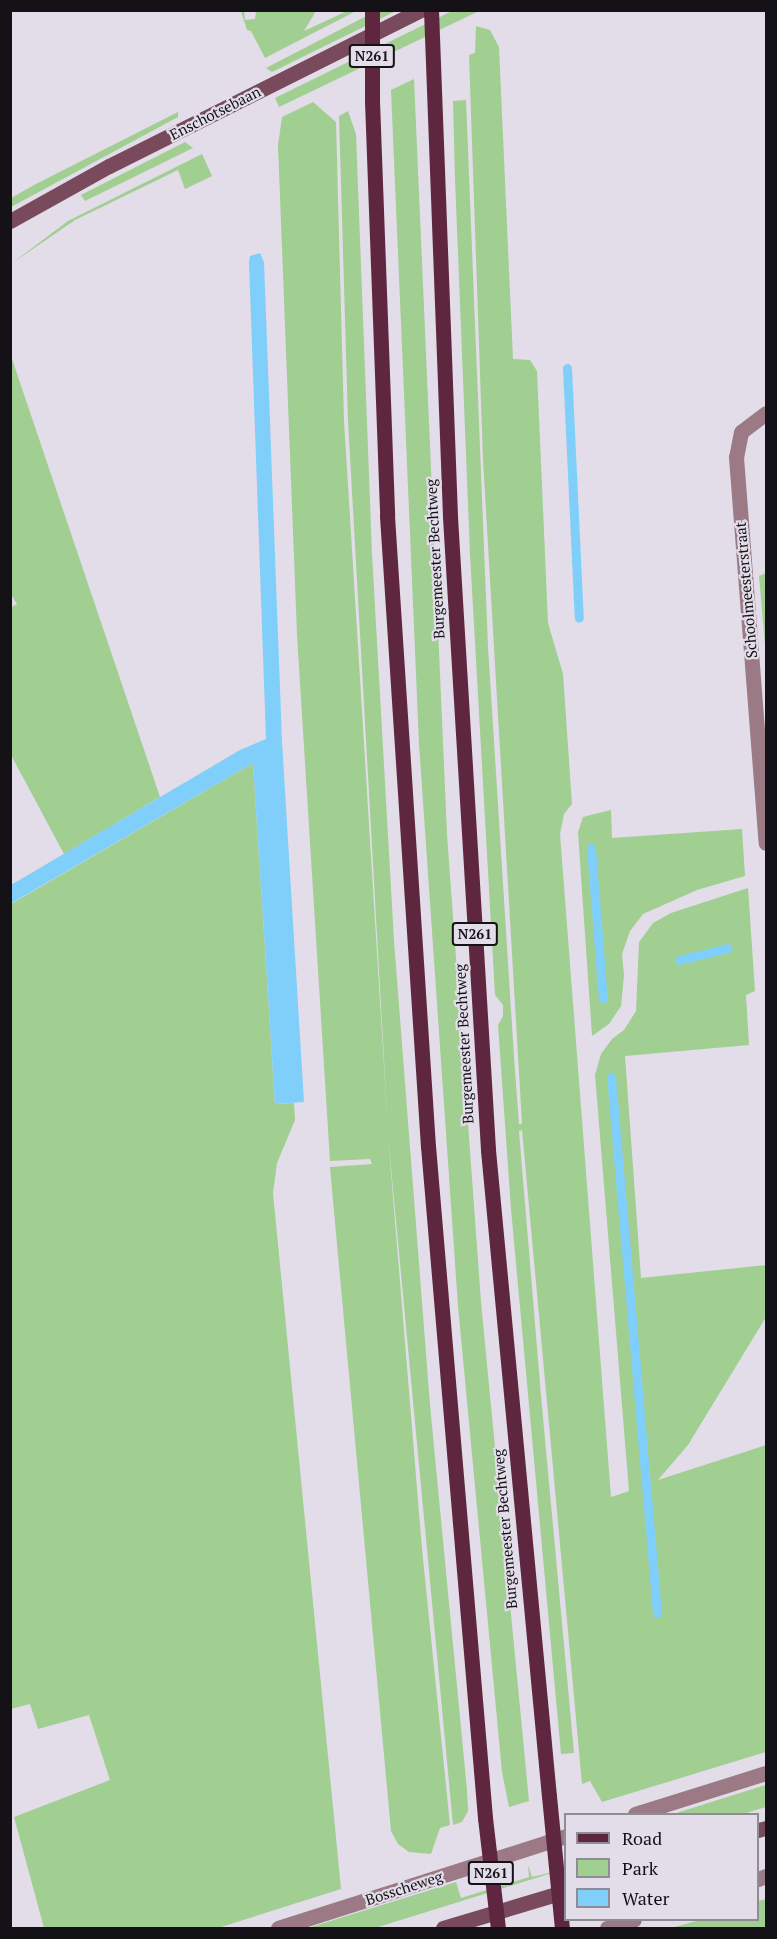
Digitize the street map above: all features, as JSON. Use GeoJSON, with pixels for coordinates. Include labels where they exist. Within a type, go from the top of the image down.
{"type":"FeatureCollection","features":[{"type":"Feature","properties":{"kind":"main road","name":"N261"},"geometry":{"type":"LineString","coordinates":[[372,10],[372,101],[387,516],[426,1122],[485,1818],[498,1929]]}},
{"type":"Feature","properties":{"kind":"main road","name":"Burgemeester Bechtweg"},"geometry":{"type":"LineString","coordinates":[[431,10],[431,69],[450,517],[488,1150],[562,1929]]}},
{"type":"Feature","properties":{"kind":"street","name":"Enschotsebaan"},"geometry":{"type":"LineString","coordinates":[[10,221],[109,166],[422,10]]}},
{"type":"Feature","properties":{"kind":"street","name":"Schoolmeesterstraat"},"geometry":{"type":"LineString","coordinates":[[766,413],[741,432],[736,457],[766,843]]}},
{"type":"Feature","properties":{"kind":"street"},"geometry":{"type":"LineString","coordinates":[[640,1813],[766,1773]]}},
{"type":"Feature","properties":{"kind":"street","name":"Bosscheweg"},"geometry":{"type":"LineString","coordinates":[[278,1929],[564,1837]]}},
{"type":"Feature","properties":{"kind":"street"},"geometry":{"type":"LineString","coordinates":[[443,1929],[564,1892]]}},
{"type":"Feature","properties":{"kind":"street"},"geometry":{"type":"LineString","coordinates":[[607,1929],[631,1921]]}},
{"type":"Feature","properties":{"kind":"green space"},"geometry":{"type":"Polygon","coordinates":[[[241,11],[244,11],[245,20],[255,19],[256,11],[316,11],[304,31],[347,11],[356,11],[265,58],[251,31],[247,30],[241,11]]]}},
{"type":"Feature","properties":{"kind":"green space"},"geometry":{"type":"Polygon","coordinates":[[[376,11],[396,11],[272,72],[266,68],[376,11]]]}},
{"type":"Feature","properties":{"kind":"green space"},"geometry":{"type":"Polygon","coordinates":[[[452,11],[479,11],[279,107],[275,98],[452,11]]]}},
{"type":"Feature","properties":{"kind":"green space"},"geometry":{"type":"Polygon","coordinates":[[[476,26],[490,30],[499,47],[513,359],[530,360],[537,371],[548,623],[563,674],[572,804],[564,814],[560,834],[611,1497],[629,1491],[595,1075],[601,1054],[612,1039],[624,1030],[636,1011],[639,942],[653,923],[671,913],[748,888],[755,991],[746,995],[749,1045],[625,1056],[641,1278],[766,1265],[766,1317],[688,1445],[658,1480],[766,1445],[766,1752],[602,1802],[590,1781],[582,1784],[522,1130],[519,1131],[541,1396],[574,1753],[561,1754],[511,1209],[498,1025],[503,1016],[503,1005],[495,995],[470,554],[455,179],[453,101],[466,100],[488,647],[514,1057],[519,1124],[522,1124],[483,460],[469,55],[475,53],[476,26]]]}},
{"type":"Feature","properties":{"kind":"green space"},"geometry":{"type":"Polygon","coordinates":[[[414,79],[447,834],[481,1302],[529,1801],[509,1807],[502,1772],[458,1306],[419,744],[391,90],[414,79]]]}},
{"type":"Feature","properties":{"kind":"green space"},"geometry":{"type":"Polygon","coordinates":[[[313,102],[336,122],[344,421],[388,1130],[348,421],[339,116],[348,111],[356,134],[372,554],[394,941],[430,1405],[468,1811],[462,1822],[453,1825],[388,1136],[422,1549],[450,1825],[440,1828],[431,1854],[409,1852],[398,1844],[391,1831],[330,1167],[372,1164],[370,1159],[330,1161],[297,635],[278,145],[282,117],[313,102]]]}},
{"type":"Feature","properties":{"kind":"green space"},"geometry":{"type":"Polygon","coordinates":[[[178,112],[178,117],[11,207],[11,198],[178,112]]]}},
{"type":"Feature","properties":{"kind":"green space"},"geometry":{"type":"Polygon","coordinates":[[[185,142],[193,148],[85,201],[81,195],[185,142]]]}},
{"type":"Feature","properties":{"kind":"green space"},"geometry":{"type":"Polygon","coordinates":[[[202,154],[212,176],[185,189],[178,170],[75,220],[11,264],[68,221],[202,154]]]}},
{"type":"Feature","properties":{"kind":"green space"},"geometry":{"type":"Polygon","coordinates":[[[10,353],[160,797],[64,854],[11,755],[10,608],[17,604],[10,593],[10,353]]]}},
{"type":"Feature","properties":{"kind":"green space"},"geometry":{"type":"Polygon","coordinates":[[[766,573],[766,656],[759,576],[766,573]]]}},
{"type":"Feature","properties":{"kind":"green space"},"geometry":{"type":"Polygon","coordinates":[[[253,763],[275,1104],[294,1103],[295,1120],[277,1163],[273,1193],[341,1889],[218,1928],[44,1928],[14,1817],[110,1780],[89,1715],[38,1729],[30,1704],[11,1709],[11,904],[253,763]]]}},
{"type":"Feature","properties":{"kind":"green space"},"geometry":{"type":"Polygon","coordinates":[[[611,810],[612,838],[742,829],[745,876],[697,890],[643,914],[630,931],[622,954],[624,975],[621,1006],[609,1024],[592,1036],[578,832],[583,817],[611,810]]]}},
{"type":"Feature","properties":{"kind":"green space"},"geometry":{"type":"Polygon","coordinates":[[[766,1785],[766,1807],[746,1813],[676,1813],[766,1785]]]}},
{"type":"Feature","properties":{"kind":"green space"},"geometry":{"type":"Polygon","coordinates":[[[528,1865],[532,1877],[564,1869],[375,1928],[308,1928],[456,1882],[461,1898],[529,1877],[528,1865]]]}},
{"type":"Feature","properties":{"kind":"green space"},"geometry":{"type":"Polygon","coordinates":[[[766,1899],[766,1928],[671,1928],[696,1921],[759,1921],[759,1901],[766,1899]]]}},
{"type":"Feature","properties":{"kind":"water"},"geometry":{"type":"Polygon","coordinates":[[[260,253],[264,262],[282,742],[304,1102],[275,1104],[253,763],[10,904],[11,885],[240,750],[266,739],[249,262],[250,256],[260,253]]]}},
{"type":"Feature","properties":{"kind":"waterway"},"geometry":{"type":"LineString","coordinates":[[567,368],[579,618]]}},
{"type":"Feature","properties":{"kind":"waterway"},"geometry":{"type":"LineString","coordinates":[[591,848],[603,999]]}},
{"type":"Feature","properties":{"kind":"waterway"},"geometry":{"type":"LineString","coordinates":[[679,960],[728,948]]}},
{"type":"Feature","properties":{"kind":"waterway"},"geometry":{"type":"LineString","coordinates":[[611,1077],[657,1613]]}}]}
